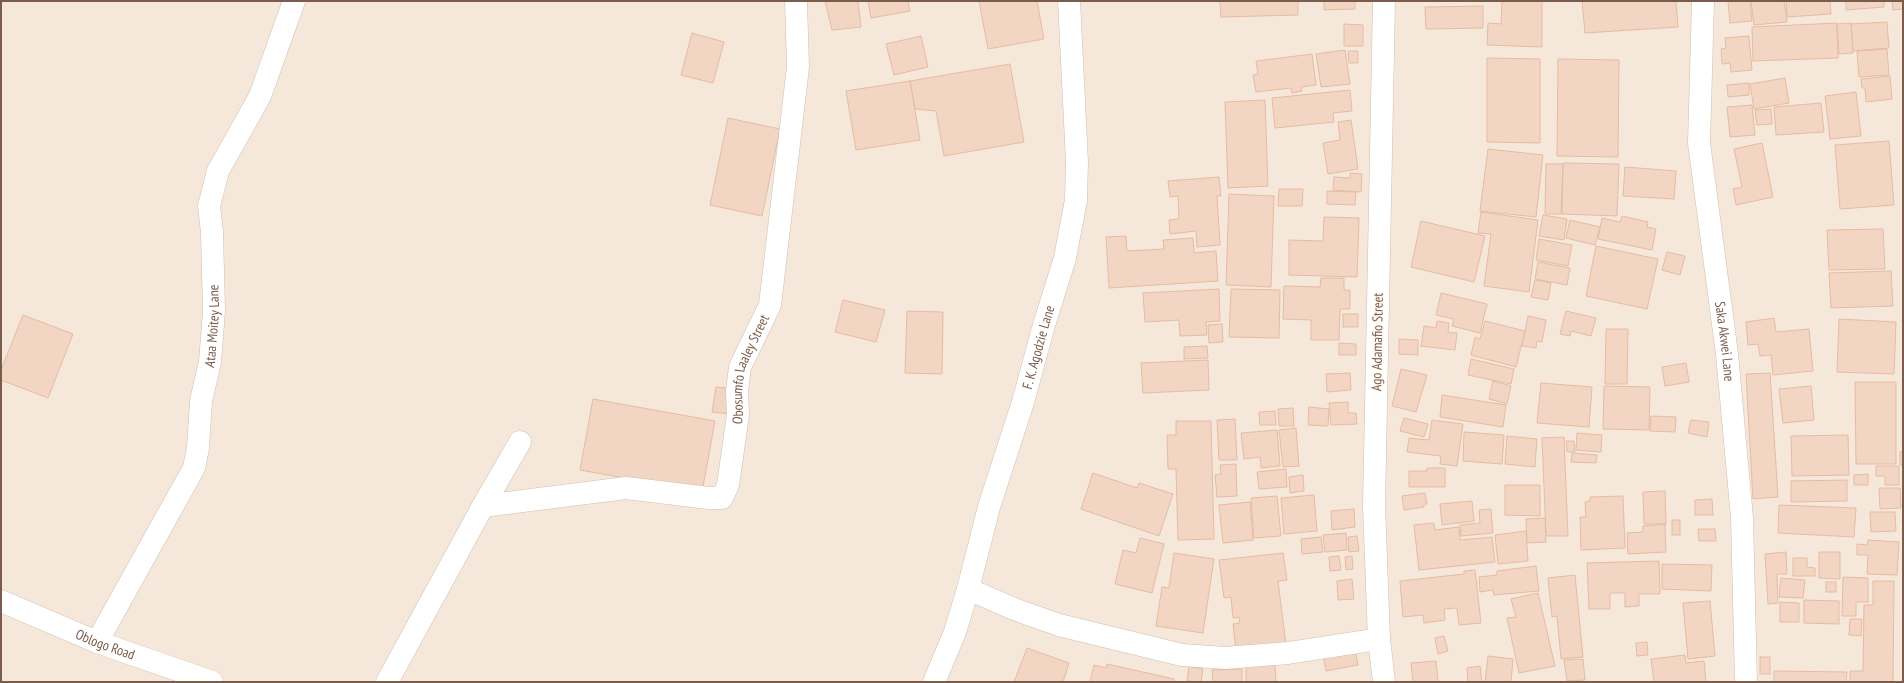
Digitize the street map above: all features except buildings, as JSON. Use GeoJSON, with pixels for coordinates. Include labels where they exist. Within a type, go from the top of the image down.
{"type":"FeatureCollection","features":[{"type":"Feature","properties":{"kind":"street","name":"Ataa Moitey Lane"},"geometry":{"type":"LineString","coordinates":[[97,642],[194,468],[198,448],[201,401],[210,362],[214,310],[212,232],[209,206],[218,171],[260,96],[294,1]]}},
{"type":"Feature","properties":{"kind":"street","name":"Obosumfo Laaley Street"},"geometry":{"type":"LineString","coordinates":[[483,506],[626,488],[709,498],[722,498],[728,484],[733,454],[738,415],[737,391],[740,367],[770,305],[798,67],[796,1]]}},
{"type":"Feature","properties":{"kind":"street","name":"F. K. Agodzie Lane"},"geometry":{"type":"LineString","coordinates":[[934,682],[955,632],[968,589],[989,507],[1023,402],[1044,325],[1065,258],[1076,200],[1077,162],[1069,1]]}},
{"type":"Feature","properties":{"kind":"street","name":"Ago Adamafio Street"},"geometry":{"type":"LineString","coordinates":[[1384,1],[1374,506],[1379,639],[1384,682]]}},
{"type":"Feature","properties":{"kind":"street","name":"Saka Akwei Lane"},"geometry":{"type":"LineString","coordinates":[[1703,1],[1699,143],[1727,354],[1742,518],[1746,682]]}},
{"type":"Feature","properties":{"kind":"street"},"geometry":{"type":"LineString","coordinates":[[388,682],[483,506],[520,442]]}},
{"type":"Feature","properties":{"kind":"street"},"geometry":{"type":"LineString","coordinates":[[968,589],[1014,609],[1059,625],[1182,655],[1225,658],[1288,653],[1379,639]]}},
{"type":"Feature","properties":{"kind":"street","name":"Oblogo Road"},"geometry":{"type":"LineString","coordinates":[[1,601],[97,642],[212,682]]}},
{"type":"Feature","properties":{"kind":"shaded area"},"geometry":{"type":"Polygon","coordinates":[[[1,1],[1903,1],[1903,682],[1,682],[1,1]]]}}]}
